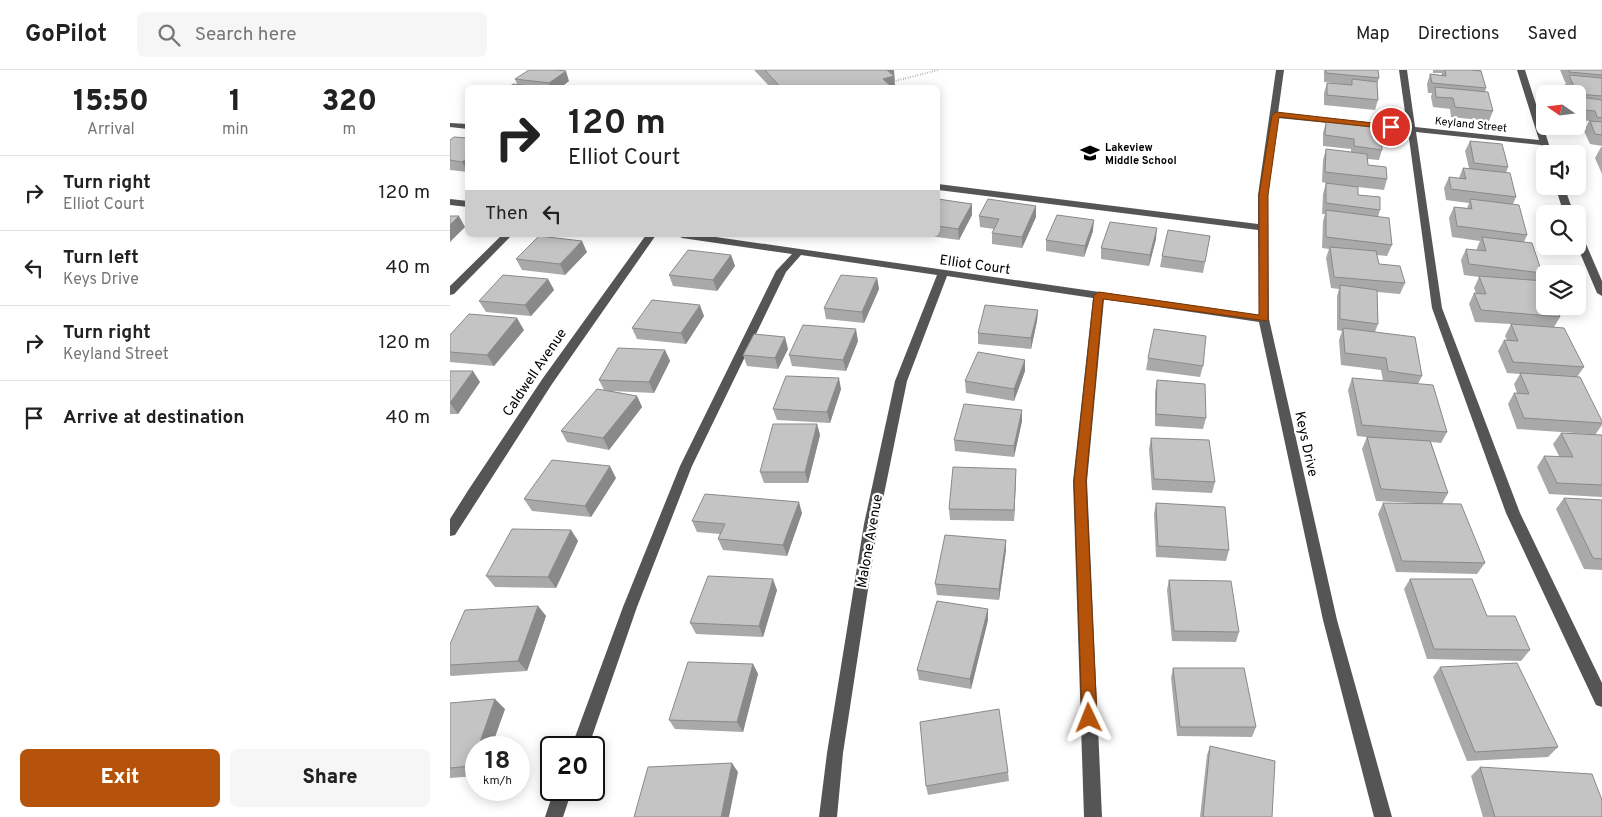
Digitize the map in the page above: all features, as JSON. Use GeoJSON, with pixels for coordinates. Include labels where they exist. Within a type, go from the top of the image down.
{"type":"FeatureCollection","features":[{"type":"Feature","properties":{"kind":"street","name":"Keys Drive"},"geometry":{"type":"LineString","coordinates":[[1280,70],[1276,115],[1263,195],[1264,319],[1330,620],[1383,817]]}},
{"type":"Feature","properties":{"kind":"street"},"geometry":{"type":"LineString","coordinates":[[1403,70],[1437,308],[1513,513],[1602,700]]}},
{"type":"Feature","properties":{"kind":"street"},"geometry":{"type":"LineString","coordinates":[[1521,70],[1545,143]]}},
{"type":"Feature","properties":{"kind":"street","name":"Keyland Street"},"geometry":{"type":"LineString","coordinates":[[1276,115],[1545,143]]}},
{"type":"Feature","properties":{"kind":"street"},"geometry":{"type":"LineString","coordinates":[[450,125],[465,127]]}},
{"type":"Feature","properties":{"kind":"street"},"geometry":{"type":"LineString","coordinates":[[940,187],[1264,228]]}},
{"type":"Feature","properties":{"kind":"street"},"geometry":{"type":"LineString","coordinates":[[450,202],[465,204]]}},
{"type":"Feature","properties":{"kind":"street"},"geometry":{"type":"LineString","coordinates":[[450,292],[505,237]]}},
{"type":"Feature","properties":{"kind":"street","name":"Caldwell Avenue"},"geometry":{"type":"LineString","coordinates":[[450,531],[507,438],[583,327],[650,237]]}},
{"type":"Feature","properties":{"kind":"street","name":"Elliot Court"},"geometry":{"type":"LineString","coordinates":[[696,237],[1264,319]]}},
{"type":"Feature","properties":{"kind":"street"},"geometry":{"type":"LineString","coordinates":[[583,736],[630,607],[686,466],[781,271],[799,252]]}},
{"type":"Feature","properties":{"kind":"street"},"geometry":{"type":"LineString","coordinates":[[1586,255],[1602,293]]}},
{"type":"Feature","properties":{"kind":"street","name":"Malone Avenue"},"geometry":{"type":"LineString","coordinates":[[828,817],[834,753],[871,524],[901,381],[943,273]]}},
{"type":"Feature","properties":{"kind":"street"},"geometry":{"type":"LineString","coordinates":[[1093,817],[1080,481],[1099,295]]}},
{"type":"Feature","properties":{"kind":"street"},"geometry":{"type":"LineString","coordinates":[[554,817],[559,801]]}},
{"type":"Feature","properties":{"kind":"path"},"geometry":{"type":"LineString","coordinates":[[888,83],[938,70]]}},
{"type":"Feature","properties":{"kind":"building"},"geometry":{"type":"Polygon","coordinates":[[[529,70],[566,71],[549,83],[515,79],[529,70]]]}},
{"type":"Feature","properties":{"kind":"building"},"geometry":{"type":"Polygon","coordinates":[[[765,70],[887,70],[894,76],[883,79],[890,85],[778,85],[765,70]]]}},
{"type":"Feature","properties":{"kind":"building"},"geometry":{"type":"Polygon","coordinates":[[[1326,70],[1378,70],[1379,78],[1326,73],[1326,70]]]}},
{"type":"Feature","properties":{"kind":"building"},"geometry":{"type":"Polygon","coordinates":[[[1445,70],[1481,71],[1486,88],[1432,83],[1430,74],[1446,76],[1445,70]]]}},
{"type":"Feature","properties":{"kind":"building"},"geometry":{"type":"Polygon","coordinates":[[[1569,70],[1602,70],[1602,75],[1569,72],[1569,70]]]}},
{"type":"Feature","properties":{"kind":"building"},"geometry":{"type":"Polygon","coordinates":[[[1569,75],[1602,78],[1602,96],[1586,95],[1586,85],[1573,85],[1569,75]]]}},
{"type":"Feature","properties":{"kind":"building"},"geometry":{"type":"Polygon","coordinates":[[[1352,79],[1377,82],[1378,100],[1327,95],[1327,83],[1352,85],[1352,79]]]}},
{"type":"Feature","properties":{"kind":"building"},"geometry":{"type":"Polygon","coordinates":[[[1435,87],[1488,92],[1493,111],[1455,107],[1453,98],[1436,97],[1435,87]]]}},
{"type":"Feature","properties":{"kind":"building"},"geometry":{"type":"Polygon","coordinates":[[[1586,98],[1602,100],[1602,118],[1597,117],[1595,111],[1586,110],[1586,98]]]}},
{"type":"Feature","properties":{"kind":"building"},"geometry":{"type":"Polygon","coordinates":[[[1590,121],[1602,122],[1602,135],[1595,134],[1590,121]]]}},
{"type":"Feature","properties":{"kind":"building"},"geometry":{"type":"Polygon","coordinates":[[[1326,122],[1381,128],[1382,150],[1354,146],[1354,139],[1325,135],[1326,122]]]}},
{"type":"Feature","properties":{"kind":"building"},"geometry":{"type":"Polygon","coordinates":[[[454,137],[465,138],[465,160],[462,162],[450,160],[450,140],[454,137]]]}},
{"type":"Feature","properties":{"kind":"building"},"geometry":{"type":"Polygon","coordinates":[[[1470,141],[1502,144],[1508,167],[1474,163],[1470,141]]]}},
{"type":"Feature","properties":{"kind":"building"},"geometry":{"type":"Polygon","coordinates":[[[1326,149],[1367,154],[1368,165],[1386,167],[1387,179],[1325,172],[1326,149]]]}},
{"type":"Feature","properties":{"kind":"building"},"geometry":{"type":"Polygon","coordinates":[[[1463,168],[1510,173],[1516,197],[1451,189],[1449,177],[1466,179],[1463,168]]]}},
{"type":"Feature","properties":{"kind":"building"},"geometry":{"type":"Polygon","coordinates":[[[1326,183],[1358,187],[1358,195],[1380,197],[1380,210],[1326,203],[1326,183]]]}},
{"type":"Feature","properties":{"kind":"building"},"geometry":{"type":"Polygon","coordinates":[[[940,199],[972,204],[958,229],[940,226],[940,199]]]}},
{"type":"Feature","properties":{"kind":"building"},"geometry":{"type":"Polygon","coordinates":[[[988,199],[1036,206],[1022,237],[992,233],[999,219],[979,216],[988,199]]]}},
{"type":"Feature","properties":{"kind":"building"},"geometry":{"type":"Polygon","coordinates":[[[1470,199],[1519,205],[1527,235],[1457,226],[1454,207],[1472,209],[1470,199]]]}},
{"type":"Feature","properties":{"kind":"building"},"geometry":{"type":"Polygon","coordinates":[[[1326,210],[1389,218],[1392,245],[1326,237],[1326,210]]]}},
{"type":"Feature","properties":{"kind":"building"},"geometry":{"type":"Polygon","coordinates":[[[1057,215],[1094,220],[1085,246],[1046,240],[1057,215]]]}},
{"type":"Feature","properties":{"kind":"building"},"geometry":{"type":"Polygon","coordinates":[[[450,216],[459,216],[450,225],[450,216]]]}},
{"type":"Feature","properties":{"kind":"building"},"geometry":{"type":"Polygon","coordinates":[[[1110,222],[1157,228],[1150,255],[1101,248],[1110,222]]]}},
{"type":"Feature","properties":{"kind":"building"},"geometry":{"type":"Polygon","coordinates":[[[1168,230],[1210,236],[1205,262],[1162,256],[1168,230]]]}},
{"type":"Feature","properties":{"kind":"building"},"geometry":{"type":"Polygon","coordinates":[[[538,237],[582,241],[560,264],[516,259],[538,237]]]}},
{"type":"Feature","properties":{"kind":"building"},"geometry":{"type":"Polygon","coordinates":[[[1482,237],[1532,243],[1539,265],[1536,265],[1536,272],[1469,264],[1466,249],[1486,251],[1482,237]]]}},
{"type":"Feature","properties":{"kind":"building"},"geometry":{"type":"Polygon","coordinates":[[[1330,247],[1376,251],[1379,264],[1400,266],[1405,283],[1334,277],[1330,247]]]}},
{"type":"Feature","properties":{"kind":"building"},"geometry":{"type":"Polygon","coordinates":[[[688,250],[731,255],[713,280],[669,275],[688,250]]]}},
{"type":"Feature","properties":{"kind":"building"},"geometry":{"type":"Polygon","coordinates":[[[503,275],[548,279],[525,305],[479,301],[503,275]]]}},
{"type":"Feature","properties":{"kind":"building"},"geometry":{"type":"Polygon","coordinates":[[[841,275],[877,278],[862,312],[824,308],[841,275]]]}},
{"type":"Feature","properties":{"kind":"building"},"geometry":{"type":"Polygon","coordinates":[[[1479,276],[1536,280],[1536,315],[1481,310],[1474,293],[1486,294],[1479,276]]]}},
{"type":"Feature","properties":{"kind":"building"},"geometry":{"type":"Polygon","coordinates":[[[1340,285],[1377,290],[1378,324],[1340,319],[1340,285]]]}},
{"type":"Feature","properties":{"kind":"building"},"geometry":{"type":"Polygon","coordinates":[[[652,300],[700,305],[681,333],[632,328],[652,300]]]}},
{"type":"Feature","properties":{"kind":"building"},"geometry":{"type":"Polygon","coordinates":[[[985,305],[1038,310],[1031,338],[978,333],[985,305]]]}},
{"type":"Feature","properties":{"kind":"building"},"geometry":{"type":"Polygon","coordinates":[[[469,314],[517,318],[487,355],[450,352],[450,335],[469,314]]]}},
{"type":"Feature","properties":{"kind":"building"},"geometry":{"type":"Polygon","coordinates":[[[1537,315],[1559,315],[1560,317],[1537,315]]]}},
{"type":"Feature","properties":{"kind":"building"},"geometry":{"type":"Polygon","coordinates":[[[1511,324],[1564,328],[1584,367],[1513,362],[1504,340],[1518,341],[1511,324]]]}},
{"type":"Feature","properties":{"kind":"building"},"geometry":{"type":"Polygon","coordinates":[[[803,325],[856,329],[843,360],[789,355],[803,325]]]}},
{"type":"Feature","properties":{"kind":"building"},"geometry":{"type":"Polygon","coordinates":[[[1343,328],[1415,337],[1422,376],[1388,371],[1386,358],[1345,353],[1343,328]]]}},
{"type":"Feature","properties":{"kind":"building"},"geometry":{"type":"Polygon","coordinates":[[[1154,329],[1206,336],[1203,366],[1148,358],[1154,329]]]}},
{"type":"Feature","properties":{"kind":"building"},"geometry":{"type":"Polygon","coordinates":[[[754,334],[785,337],[775,358],[743,355],[754,334]]]}},
{"type":"Feature","properties":{"kind":"building"},"geometry":{"type":"Polygon","coordinates":[[[618,348],[665,350],[649,382],[599,380],[618,348]]]}},
{"type":"Feature","properties":{"kind":"building"},"geometry":{"type":"Polygon","coordinates":[[[978,352],[1025,360],[1014,389],[965,381],[978,352]]]}},
{"type":"Feature","properties":{"kind":"building"},"geometry":{"type":"Polygon","coordinates":[[[450,371],[473,371],[450,403],[450,371]]]}},
{"type":"Feature","properties":{"kind":"building"},"geometry":{"type":"Polygon","coordinates":[[[1520,373],[1580,377],[1602,423],[1524,418],[1514,393],[1529,394],[1520,373]]]}},
{"type":"Feature","properties":{"kind":"building"},"geometry":{"type":"Polygon","coordinates":[[[786,376],[839,378],[827,412],[773,409],[786,376]]]}},
{"type":"Feature","properties":{"kind":"building"},"geometry":{"type":"Polygon","coordinates":[[[1352,378],[1433,385],[1447,432],[1362,425],[1352,378]]]}},
{"type":"Feature","properties":{"kind":"building"},"geometry":{"type":"Polygon","coordinates":[[[1157,380],[1205,384],[1206,418],[1156,414],[1157,380]]]}},
{"type":"Feature","properties":{"kind":"building"},"geometry":{"type":"Polygon","coordinates":[[[597,389],[637,396],[603,438],[561,431],[597,389]]]}},
{"type":"Feature","properties":{"kind":"building"},"geometry":{"type":"Polygon","coordinates":[[[964,404],[1022,410],[1014,446],[954,440],[964,404]]]}},
{"type":"Feature","properties":{"kind":"building"},"geometry":{"type":"Polygon","coordinates":[[[773,424],[817,424],[805,472],[760,472],[773,424]]]}},
{"type":"Feature","properties":{"kind":"building"},"geometry":{"type":"Polygon","coordinates":[[[1561,433],[1602,435],[1602,485],[1557,483],[1544,456],[1573,457],[1561,433]]]}},
{"type":"Feature","properties":{"kind":"building"},"geometry":{"type":"Polygon","coordinates":[[[1367,437],[1430,441],[1448,493],[1381,489],[1367,437]]]}},
{"type":"Feature","properties":{"kind":"building"},"geometry":{"type":"Polygon","coordinates":[[[1151,438],[1209,440],[1215,482],[1154,479],[1151,438]]]}},
{"type":"Feature","properties":{"kind":"building"},"geometry":{"type":"Polygon","coordinates":[[[552,460],[610,466],[585,506],[524,499],[552,460]]]}},
{"type":"Feature","properties":{"kind":"building"},"geometry":{"type":"Polygon","coordinates":[[[953,467],[1016,469],[1014,510],[949,509],[953,467]]]}},
{"type":"Feature","properties":{"kind":"building"},"geometry":{"type":"Polygon","coordinates":[[[705,494],[799,502],[783,545],[718,539],[725,524],[692,521],[705,494]]]}},
{"type":"Feature","properties":{"kind":"building"},"geometry":{"type":"Polygon","coordinates":[[[1564,498],[1602,500],[1602,559],[1593,558],[1564,498]]]}},
{"type":"Feature","properties":{"kind":"building"},"geometry":{"type":"Polygon","coordinates":[[[1156,503],[1225,507],[1229,550],[1158,546],[1156,503]]]}},
{"type":"Feature","properties":{"kind":"building"},"geometry":{"type":"Polygon","coordinates":[[[1383,503],[1461,504],[1485,563],[1402,561],[1383,503]]]}},
{"type":"Feature","properties":{"kind":"building"},"geometry":{"type":"Polygon","coordinates":[[[512,529],[571,530],[548,577],[486,576],[512,529]]]}},
{"type":"Feature","properties":{"kind":"building"},"geometry":{"type":"Polygon","coordinates":[[[945,535],[1006,540],[999,589],[935,584],[945,535]]]}},
{"type":"Feature","properties":{"kind":"building"},"geometry":{"type":"Polygon","coordinates":[[[708,576],[773,579],[759,626],[690,623],[708,576]]]}},
{"type":"Feature","properties":{"kind":"building"},"geometry":{"type":"Polygon","coordinates":[[[1410,579],[1472,579],[1487,616],[1515,616],[1530,650],[1434,649],[1410,579]]]}},
{"type":"Feature","properties":{"kind":"building"},"geometry":{"type":"Polygon","coordinates":[[[1169,580],[1231,581],[1239,632],[1174,631],[1169,580]]]}},
{"type":"Feature","properties":{"kind":"building"},"geometry":{"type":"Polygon","coordinates":[[[937,601],[988,609],[970,679],[917,670],[937,601]]]}},
{"type":"Feature","properties":{"kind":"building"},"geometry":{"type":"Polygon","coordinates":[[[538,606],[518,661],[450,665],[450,644],[465,610],[538,606]]]}},
{"type":"Feature","properties":{"kind":"building"},"geometry":{"type":"Polygon","coordinates":[[[688,662],[753,664],[737,722],[669,720],[688,662]]]}},
{"type":"Feature","properties":{"kind":"building"},"geometry":{"type":"Polygon","coordinates":[[[1517,663],[1558,747],[1475,752],[1440,667],[1517,663]]]}},
{"type":"Feature","properties":{"kind":"building"},"geometry":{"type":"Polygon","coordinates":[[[1173,668],[1244,668],[1256,727],[1180,727],[1173,668]]]}},
{"type":"Feature","properties":{"kind":"building"},"geometry":{"type":"Polygon","coordinates":[[[495,699],[482,736],[465,736],[465,767],[450,768],[450,703],[495,699]]]}},
{"type":"Feature","properties":{"kind":"building"},"geometry":{"type":"Polygon","coordinates":[[[999,709],[1008,772],[926,786],[920,722],[999,709]]]}},
{"type":"Feature","properties":{"kind":"building"},"geometry":{"type":"Polygon","coordinates":[[[1210,746],[1275,761],[1272,817],[1203,817],[1210,746]]]}},
{"type":"Feature","properties":{"kind":"building"},"geometry":{"type":"Polygon","coordinates":[[[732,763],[721,817],[634,817],[648,767],[732,763]]]}},
{"type":"Feature","properties":{"kind":"building"},"geometry":{"type":"Polygon","coordinates":[[[1480,767],[1592,774],[1602,800],[1602,817],[1495,817],[1480,767]]]}},
{"type":"Feature","properties":{"kind":"place","name":"Lakeview Middle School"},"geometry":{"type":"Point","coordinates":[1090,153]}},
{"type":"Feature","properties":{"kind":"route"},"geometry":{"type":"LineString","coordinates":[[1089,718],[1080,481],[1099,295],[1264,319],[1263,195],[1276,115],[1391,127]]}}]}
